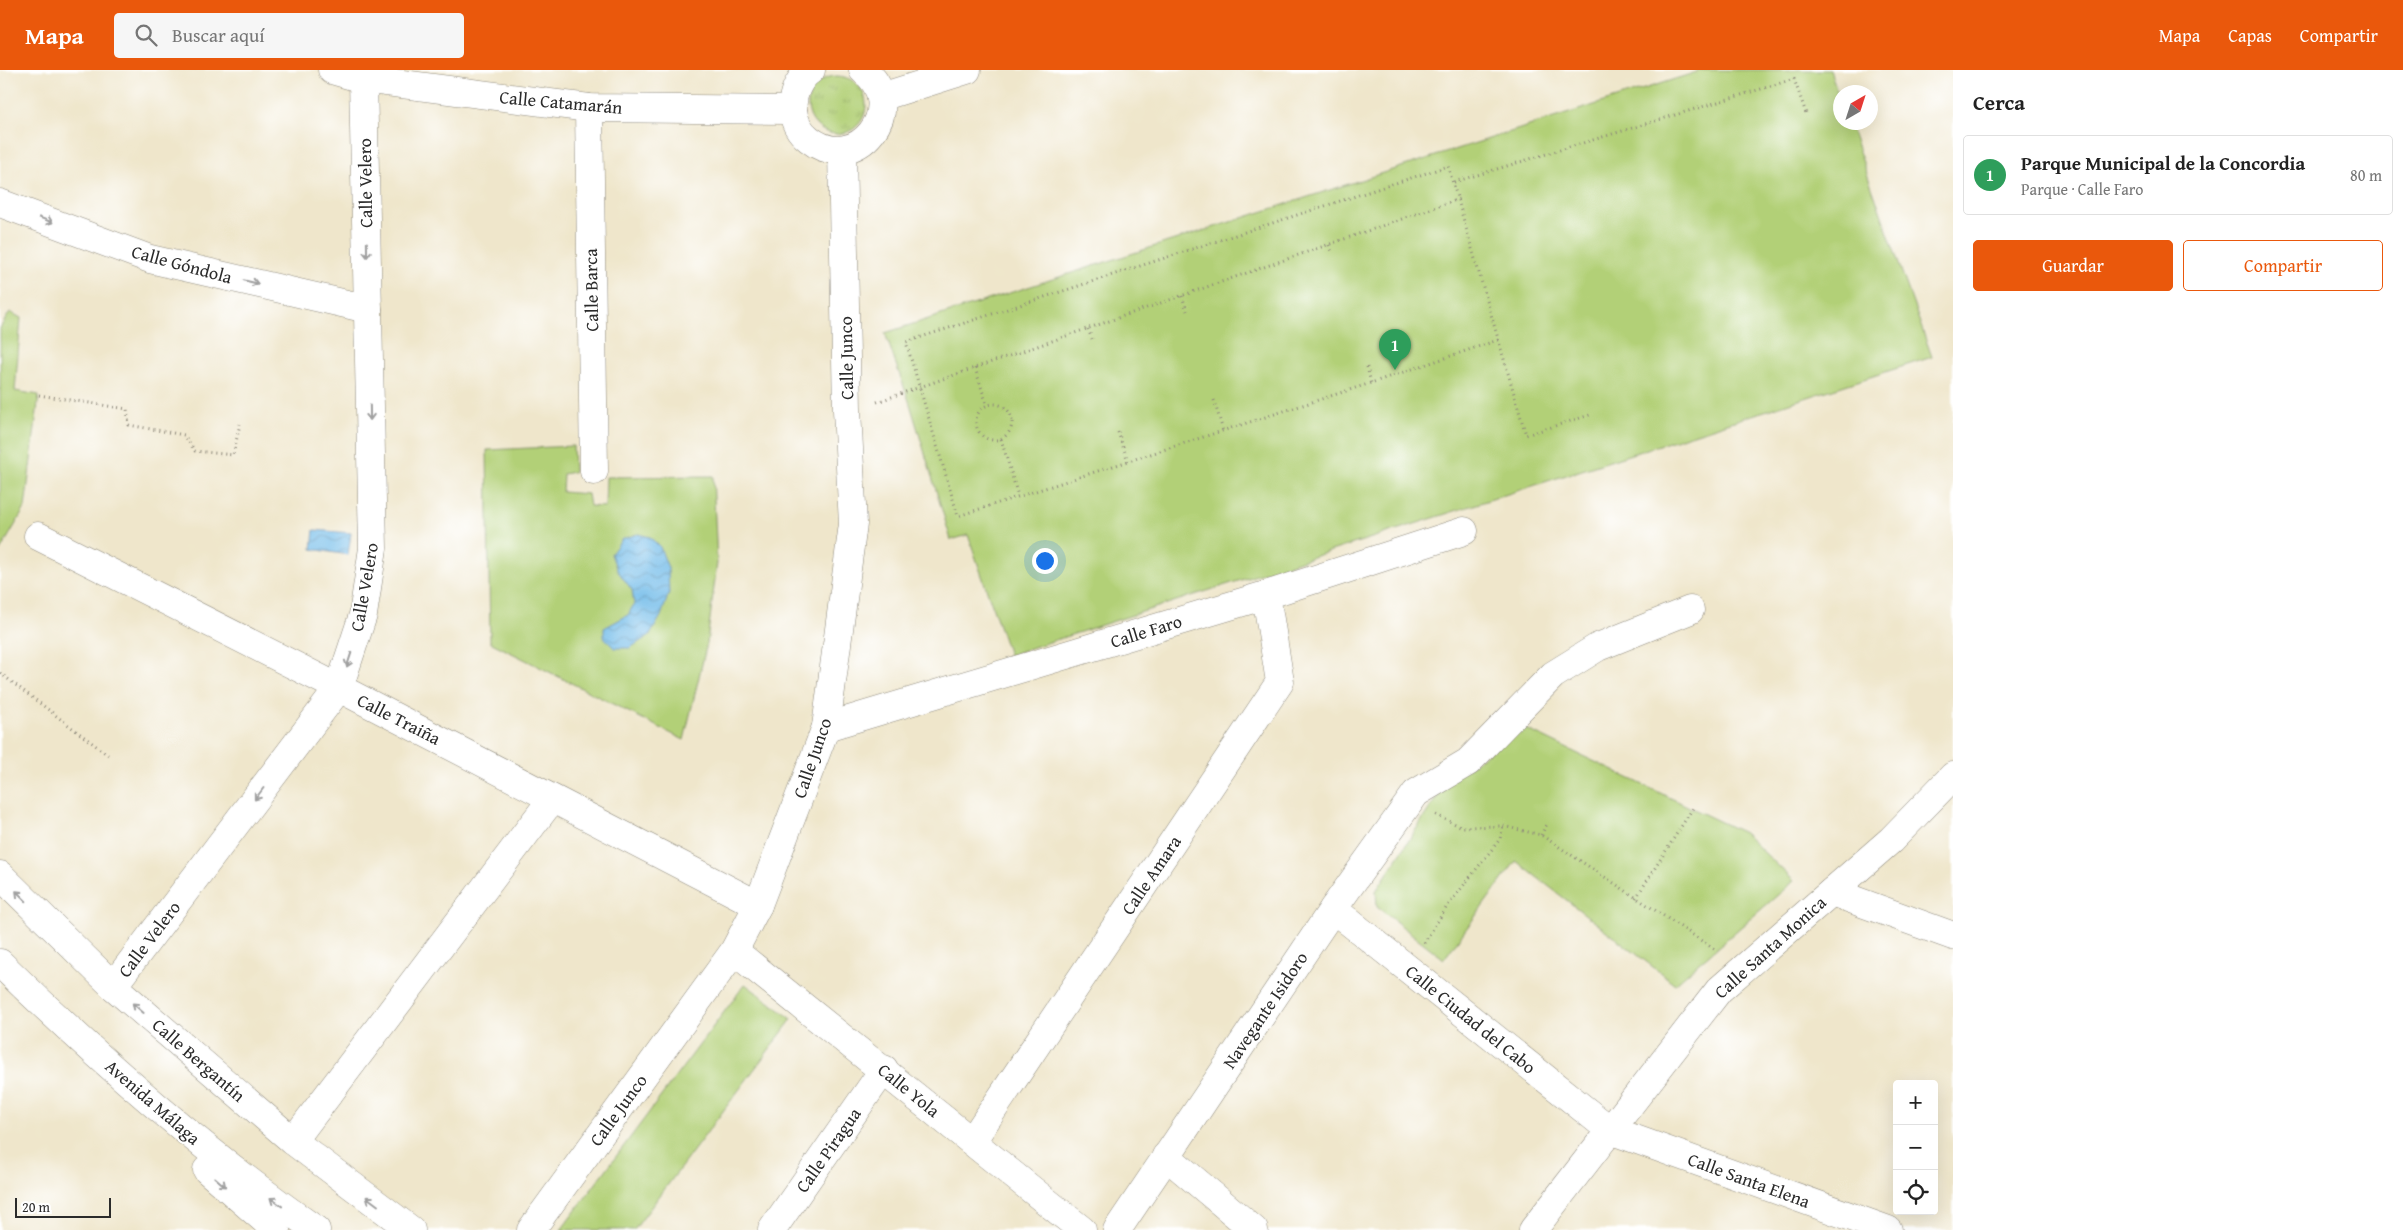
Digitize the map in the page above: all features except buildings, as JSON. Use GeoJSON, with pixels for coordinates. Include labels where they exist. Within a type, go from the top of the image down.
{"type":"FeatureCollection","features":[{"type":"Feature","properties":{"kind":"street","name":"Calle Catamarán"},"geometry":{"type":"LineString","coordinates":[[332,70],[363,79],[589,108],[792,110]]}},
{"type":"Feature","properties":{"kind":"street"},"geometry":{"type":"LineString","coordinates":[[811,70],[799,83],[794,96],[792,110],[796,123],[804,135],[815,144],[828,149],[842,150],[856,146],[868,138],[877,126],[882,112],[881,97],[877,85],[863,70]]}},
{"type":"Feature","properties":{"kind":"street"},"geometry":{"type":"LineString","coordinates":[[881,97],[967,70]]}},
{"type":"Feature","properties":{"kind":"street","name":"Calle Velero"},"geometry":{"type":"LineString","coordinates":[[113,986],[339,688],[363,615],[373,548],[363,79]]}},
{"type":"Feature","properties":{"kind":"street","name":"Calle Barca"},"geometry":{"type":"LineString","coordinates":[[589,108],[594,472]]}},
{"type":"Feature","properties":{"kind":"street","name":"Calle Junco"},"geometry":{"type":"LineString","coordinates":[[531,1230],[734,951],[758,906],[826,727],[853,524],[848,410],[842,150]]}},
{"type":"Feature","properties":{"kind":"street","name":"Calle Góndola"},"geometry":{"type":"LineString","coordinates":[[0,203],[150,259],[368,309]]}},
{"type":"Feature","properties":{"kind":"street","name":"Calle Faro"},"geometry":{"type":"LineString","coordinates":[[826,727],[1266,595],[1464,531]]}},
{"type":"Feature","properties":{"kind":"street","name":"Calle Traiña"},"geometry":{"type":"LineString","coordinates":[[38,536],[339,688],[758,906]]}},
{"type":"Feature","properties":{"kind":"street","name":"Calle Amara"},"geometry":{"type":"LineString","coordinates":[[972,1141],[1280,682],[1266,595]]}},
{"type":"Feature","properties":{"kind":"street"},"geometry":{"type":"LineString","coordinates":[[1412,798],[1468,762],[1553,675],[1598,647],[1690,610]]}},
{"type":"Feature","properties":{"kind":"street","name":"Calle Santa Monica"},"geometry":{"type":"LineString","coordinates":[[1532,1230],[1719,990],[1891,840],[1953,776]]}},
{"type":"Feature","properties":{"kind":"street","name":"Navegante Isidoro"},"geometry":{"type":"LineString","coordinates":[[1117,1230],[1333,909],[1412,798]]}},
{"type":"Feature","properties":{"kind":"street"},"geometry":{"type":"LineString","coordinates":[[293,1141],[552,799]]}},
{"type":"Feature","properties":{"kind":"street","name":"Calle Bergantín"},"geometry":{"type":"LineString","coordinates":[[0,875],[113,986],[293,1141],[410,1230]]}},
{"type":"Feature","properties":{"kind":"street"},"geometry":{"type":"LineString","coordinates":[[1832,892],[1953,936]]}},
{"type":"Feature","properties":{"kind":"street","name":"Calle Ciudad del Cabo"},"geometry":{"type":"LineString","coordinates":[[1333,909],[1610,1130]]}},
{"type":"Feature","properties":{"kind":"street","name":"Calle Yola"},"geometry":{"type":"LineString","coordinates":[[734,951],[884,1069],[1082,1230]]}},
{"type":"Feature","properties":{"kind":"street","name":"Avenida Málaga"},"geometry":{"type":"LineString","coordinates":[[0,963],[40,1002],[204,1146],[273,1200],[316,1230]]}},
{"type":"Feature","properties":{"kind":"street","name":"Avenida Málaga"},"geometry":{"type":"LineString","coordinates":[[0,987],[90,1069],[276,1230]]}},
{"type":"Feature","properties":{"kind":"street","name":"Calle Piragua"},"geometry":{"type":"LineString","coordinates":[[772,1230],[884,1069]]}},
{"type":"Feature","properties":{"kind":"street","name":"Calle Santa Elena"},"geometry":{"type":"LineString","coordinates":[[1610,1130],[1888,1230]]}},
{"type":"Feature","properties":{"kind":"street"},"geometry":{"type":"LineString","coordinates":[[1166,1156],[1254,1230]]}},
{"type":"Feature","properties":{"kind":"path"},"geometry":{"type":"LineString","coordinates":[[1454,182],[1794,79],[1807,116]]}},
{"type":"Feature","properties":{"kind":"path"},"geometry":{"type":"LineString","coordinates":[[1498,340],[1372,383],[958,516],[906,342],[1448,166],[1526,435],[1593,414]]}},
{"type":"Feature","properties":{"kind":"path"},"geometry":{"type":"LineString","coordinates":[[848,410],[921,387],[1459,199]]}},
{"type":"Feature","properties":{"kind":"path"},"geometry":{"type":"LineString","coordinates":[[1329,245],[1333,254]]}},
{"type":"Feature","properties":{"kind":"path"},"geometry":{"type":"LineString","coordinates":[[1182,296],[1187,311]]}},
{"type":"Feature","properties":{"kind":"path"},"geometry":{"type":"LineString","coordinates":[[1088,328],[1092,339]]}},
{"type":"Feature","properties":{"kind":"path"},"geometry":{"type":"LineString","coordinates":[[1367,367],[1372,383]]}},
{"type":"Feature","properties":{"kind":"path"},"geometry":{"type":"LineString","coordinates":[[975,368],[987,405]]}},
{"type":"Feature","properties":{"kind":"path"},"geometry":{"type":"LineString","coordinates":[[39,395],[127,409],[129,425],[184,435],[195,451],[233,455],[240,424]]}},
{"type":"Feature","properties":{"kind":"path"},"geometry":{"type":"LineString","coordinates":[[1214,400],[1223,431]]}},
{"type":"Feature","properties":{"kind":"path"},"geometry":{"type":"LineString","coordinates":[[987,405],[1002,405],[1010,414],[1012,426],[1006,436],[1001,439],[988,440],[978,432],[976,427],[977,415],[987,405]]}},
{"type":"Feature","properties":{"kind":"path"},"geometry":{"type":"LineString","coordinates":[[1118,432],[1128,461]]}},
{"type":"Feature","properties":{"kind":"path"},"geometry":{"type":"LineString","coordinates":[[1001,439],[1018,496]]}},
{"type":"Feature","properties":{"kind":"path"},"geometry":{"type":"LineString","coordinates":[[0,672],[108,755]]}},
{"type":"Feature","properties":{"kind":"path"},"geometry":{"type":"LineString","coordinates":[[1412,798],[1462,827],[1502,826],[1541,835],[1744,968]]}},
{"type":"Feature","properties":{"kind":"path"},"geometry":{"type":"LineString","coordinates":[[1636,898],[1694,808]]}},
{"type":"Feature","properties":{"kind":"path"},"geometry":{"type":"LineString","coordinates":[[1541,835],[1547,824]]}},
{"type":"Feature","properties":{"kind":"path"},"geometry":{"type":"LineString","coordinates":[[1407,968],[1446,908],[1500,839],[1502,826]]}},
{"type":"Feature","properties":{"kind":"green space"},"geometry":{"type":"Polygon","coordinates":[[[1703,70],[1830,70],[1835,85],[1833,85],[1833,130],[1851,130],[1932,357],[1009,655],[968,535],[951,540],[910,404],[885,333],[1703,70]]]}},
{"type":"Feature","properties":{"kind":"green space"},"geometry":{"type":"Polygon","coordinates":[[[837,76],[853,81],[861,89],[866,105],[861,121],[853,129],[837,134],[821,129],[813,121],[808,105],[813,89],[821,81],[837,76]]]}},
{"type":"Feature","properties":{"kind":"green space"},"geometry":{"type":"Polygon","coordinates":[[[10,312],[21,318],[15,391],[39,395],[25,508],[0,551],[0,328],[10,312]]]}},
{"type":"Feature","properties":{"kind":"green space"},"geometry":{"type":"Polygon","coordinates":[[[573,446],[574,472],[563,474],[562,492],[588,494],[590,506],[605,507],[606,477],[713,476],[717,563],[707,643],[684,740],[490,642],[487,450],[573,446]]]}},
{"type":"Feature","properties":{"kind":"green space"},"geometry":{"type":"Polygon","coordinates":[[[1524,728],[1744,833],[1794,881],[1675,984],[1516,861],[1444,959],[1377,907],[1376,891],[1446,783],[1524,728]]]}},
{"type":"Feature","properties":{"kind":"green space"},"geometry":{"type":"Polygon","coordinates":[[[745,984],[792,1019],[634,1230],[561,1230],[745,984]]]}},
{"type":"Feature","properties":{"kind":"water"},"geometry":{"type":"Polygon","coordinates":[[[314,530],[351,533],[348,555],[312,549],[314,530]]]}},
{"type":"Feature","properties":{"kind":"water"},"geometry":{"type":"Polygon","coordinates":[[[638,534],[650,537],[660,547],[668,568],[669,593],[661,616],[650,635],[630,648],[614,648],[604,637],[604,628],[628,615],[634,604],[632,590],[617,570],[611,554],[622,539],[638,534]]]}},
{"type":"Feature","properties":{"kind":"place","name":"Parque Municipal de la Concordia"},"geometry":{"type":"Point","coordinates":[1395,370]}}]}
